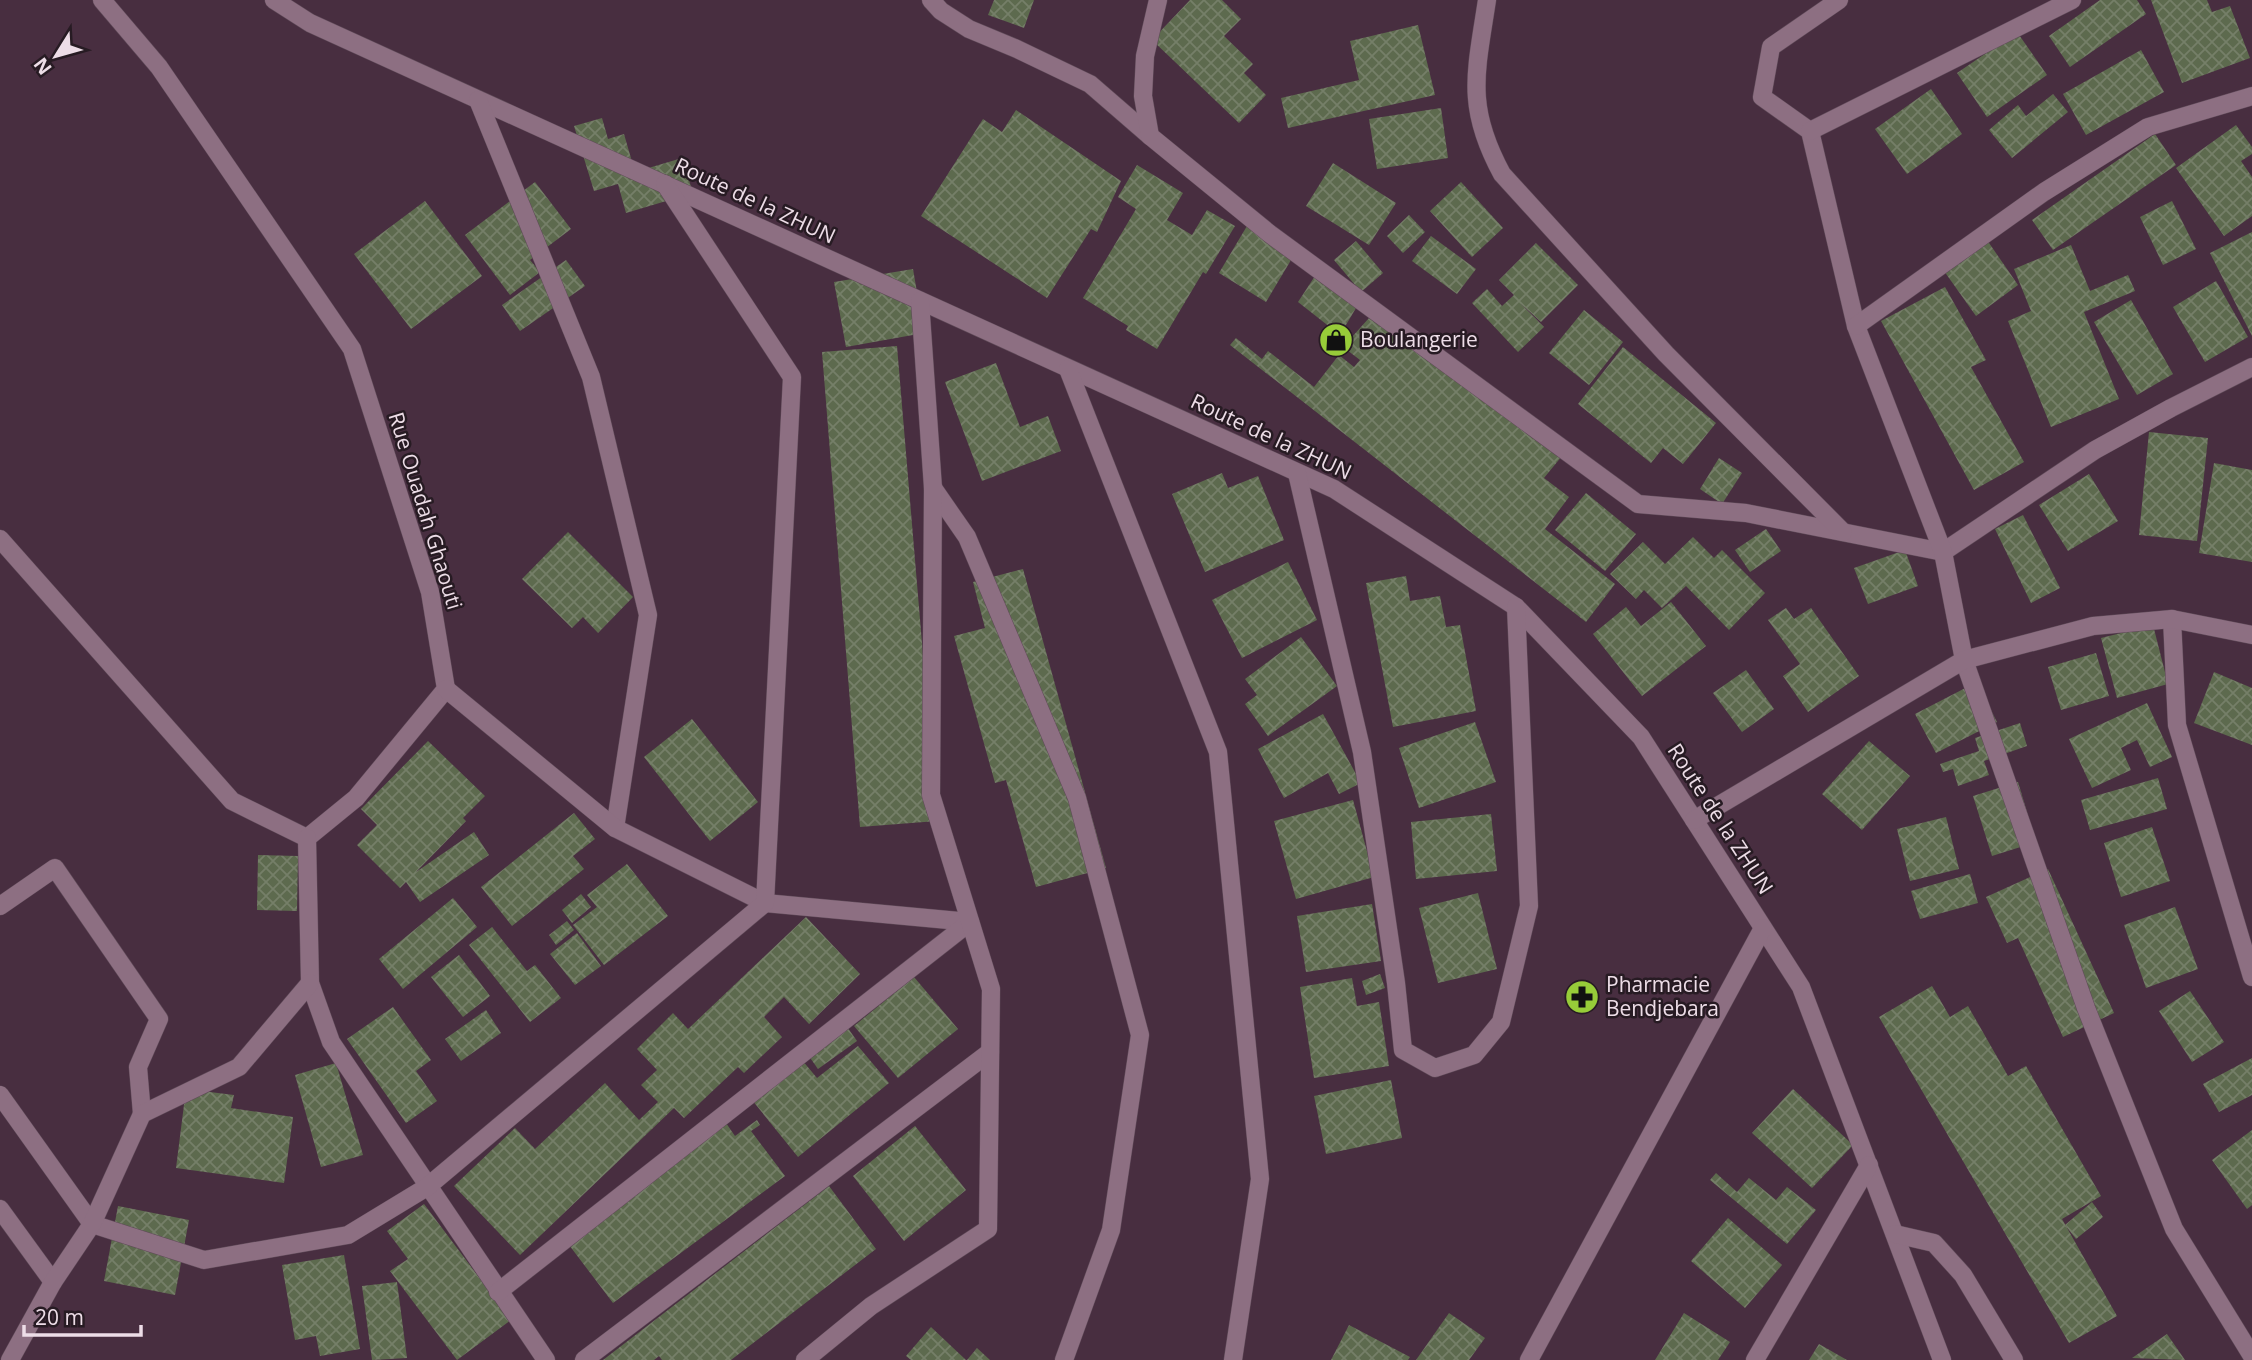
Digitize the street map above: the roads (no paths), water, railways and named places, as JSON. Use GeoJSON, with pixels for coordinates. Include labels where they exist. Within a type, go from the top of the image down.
{"type":"FeatureCollection","features":[{"type":"Feature","properties":{"kind":"street","name":"Rue Ouadah Ghaouti"},"geometry":{"type":"LineString","coordinates":[[103,0],[159,67],[352,349],[430,592],[446,690]]}},
{"type":"Feature","properties":{"kind":"street","name":"Route de la ZHUN"},"geometry":{"type":"LineString","coordinates":[[274,0],[310,23],[1334,489],[1516,607],[1641,737],[1801,987],[1942,1360]]}},
{"type":"Feature","properties":{"kind":"street"},"geometry":{"type":"LineString","coordinates":[[931,0],[940,10],[969,29],[1090,85],[1270,234],[1638,504],[1746,513],[1943,552],[2095,450],[2252,367]]}},
{"type":"Feature","properties":{"kind":"street"},"geometry":{"type":"LineString","coordinates":[[1150,136],[1143,96],[1145,55],[1158,0]]}},
{"type":"Feature","properties":{"kind":"street"},"geometry":{"type":"LineString","coordinates":[[1487,0],[1475,91],[1478,120],[1488,148],[1502,174],[1666,355],[1843,532]]}},
{"type":"Feature","properties":{"kind":"street"},"geometry":{"type":"LineString","coordinates":[[1839,0],[1771,47],[1762,97],[1810,131],[1856,326],[1943,552],[1964,660],[2086,1008],[2174,1230],[2252,1356]]}},
{"type":"Feature","properties":{"kind":"street"},"geometry":{"type":"LineString","coordinates":[[1810,131],[2071,0]]}},
{"type":"Feature","properties":{"kind":"street"},"geometry":{"type":"LineString","coordinates":[[1856,326],[2044,192],[2148,127],[2252,96]]}},
{"type":"Feature","properties":{"kind":"street"},"geometry":{"type":"LineString","coordinates":[[478,100],[591,377],[648,615],[615,828]]}},
{"type":"Feature","properties":{"kind":"street"},"geometry":{"type":"LineString","coordinates":[[0,1095],[92,1224],[204,1260],[348,1235],[427,1187],[765,903],[792,377],[664,184]]}},
{"type":"Feature","properties":{"kind":"street"},"geometry":{"type":"LineString","coordinates":[[804,1360],[871,1306],[988,1229],[991,989],[932,795],[933,488],[920,301]]}},
{"type":"Feature","properties":{"kind":"street"},"geometry":{"type":"LineString","coordinates":[[1069,369],[1218,752],[1260,1179],[1233,1360]]}},
{"type":"Feature","properties":{"kind":"street"},"geometry":{"type":"LineString","coordinates":[[1297,473],[1362,752],[1403,1049],[1435,1068],[1474,1055],[1501,1022],[1529,906],[1516,607]]}},
{"type":"Feature","properties":{"kind":"street"},"geometry":{"type":"LineString","coordinates":[[933,488],[967,537],[1077,798],[1140,1035],[1111,1230],[1064,1360]]}},
{"type":"Feature","properties":{"kind":"street"},"geometry":{"type":"LineString","coordinates":[[0,539],[232,801],[307,838]]}},
{"type":"Feature","properties":{"kind":"street"},"geometry":{"type":"LineString","coordinates":[[2172,619],[2177,724],[2252,977]]}},
{"type":"Feature","properties":{"kind":"street"},"geometry":{"type":"LineString","coordinates":[[1694,820],[1964,660],[2093,626],[2172,619],[2252,635]]}},
{"type":"Feature","properties":{"kind":"street"},"geometry":{"type":"LineString","coordinates":[[307,838],[356,799],[446,690],[615,828],[765,903],[970,922]]}},
{"type":"Feature","properties":{"kind":"street"},"geometry":{"type":"LineString","coordinates":[[307,838],[310,983],[331,1042],[546,1360]]}},
{"type":"Feature","properties":{"kind":"street"},"geometry":{"type":"LineString","coordinates":[[0,906],[55,868],[159,1019],[138,1067],[142,1114],[92,1224],[52,1282],[10,1360]]}},
{"type":"Feature","properties":{"kind":"street"},"geometry":{"type":"LineString","coordinates":[[498,1292],[970,922]]}},
{"type":"Feature","properties":{"kind":"street"},"geometry":{"type":"LineString","coordinates":[[1529,1360],[1763,928]]}},
{"type":"Feature","properties":{"kind":"street"},"geometry":{"type":"LineString","coordinates":[[142,1114],[239,1067],[310,983]]}},
{"type":"Feature","properties":{"kind":"street"},"geometry":{"type":"LineString","coordinates":[[584,1360],[990,1052]]}},
{"type":"Feature","properties":{"kind":"street"},"geometry":{"type":"LineString","coordinates":[[1755,1360],[1869,1166]]}},
{"type":"Feature","properties":{"kind":"street"},"geometry":{"type":"LineString","coordinates":[[0,1209],[52,1282]]}},
{"type":"Feature","properties":{"kind":"street"},"geometry":{"type":"LineString","coordinates":[[1895,1234],[1934,1243],[1963,1275],[2014,1360]]}},
{"type":"Feature","properties":{"kind":"place","name":"Boulangerie"},"geometry":{"type":"Point","coordinates":[1336,340]}},
{"type":"Feature","properties":{"kind":"place","name":"Pharmacie Bendjebara"},"geometry":{"type":"Point","coordinates":[1582,997]}}]}
